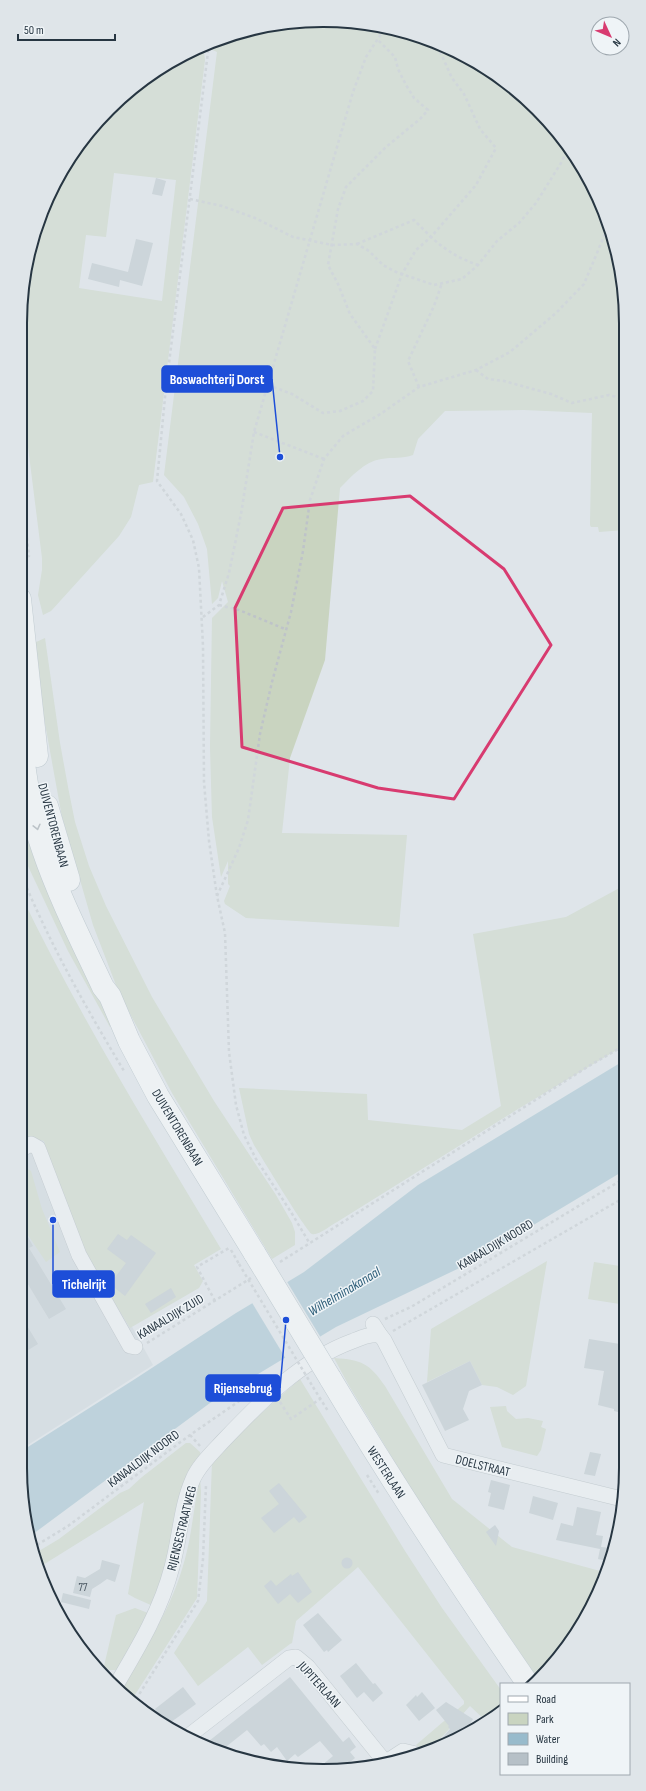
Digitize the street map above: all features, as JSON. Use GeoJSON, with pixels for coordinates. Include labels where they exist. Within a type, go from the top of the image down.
{"type":"FeatureCollection","features":[{"type":"Feature","properties":{"kind":"main road","name":"DUIVENTORENBAAN"},"geometry":{"type":"LineString","coordinates":[[27,667],[36,755],[49,819],[72,889],[109,983],[110,996]]}},
{"type":"Feature","properties":{"kind":"main road","name":"DUIVENTORENBAAN"},"geometry":{"type":"LineString","coordinates":[[27,778],[32,810],[42,850],[65,905],[103,987],[110,996],[129,1041],[247,1259]]}},
{"type":"Feature","properties":{"kind":"main road","name":"WESTERLAAN"},"geometry":{"type":"LineString","coordinates":[[247,1259],[322,1382],[376,1455],[482,1617],[527,1682]]}},
{"type":"Feature","properties":{"kind":"street"},"geometry":{"type":"LineString","coordinates":[[27,1146],[31,1144],[38,1148],[79,1255],[130,1346],[135,1347]]}},
{"type":"Feature","properties":{"kind":"street","name":"RIJENSESTRAATWEG"},"geometry":{"type":"LineString","coordinates":[[118,1681],[140,1644],[162,1600],[172,1567],[188,1491],[193,1477],[207,1459],[271,1392],[289,1378],[337,1347],[371,1334],[376,1330]]}},
{"type":"Feature","properties":{"kind":"street","name":"DOELSTRAAT"},"geometry":{"type":"LineString","coordinates":[[376,1330],[384,1340],[443,1455],[617,1498]]}},
{"type":"Feature","properties":{"kind":"street","name":"JUPITERLAAN"},"geometry":{"type":"LineString","coordinates":[[192,1733],[289,1658],[296,1657],[308,1666],[380,1758]]}},
{"type":"Feature","properties":{"kind":"path"},"geometry":{"type":"LineString","coordinates":[[202,617],[219,605],[229,573],[241,514],[254,432],[353,92],[366,57],[382,33]]}},
{"type":"Feature","properties":{"kind":"path"},"geometry":{"type":"LineString","coordinates":[[375,349],[350,314],[338,284],[328,265],[338,209],[346,187],[386,147],[428,110],[414,98],[398,69],[395,57],[378,40]]}},
{"type":"Feature","properties":{"kind":"path"},"geometry":{"type":"LineString","coordinates":[[208,51],[166,387],[157,481],[181,514],[193,540],[199,568],[202,617],[204,782],[209,841],[217,896],[225,933],[229,1052],[236,1105],[244,1135],[256,1159],[310,1244],[416,1175],[619,1048]]}},
{"type":"Feature","properties":{"kind":"path"},"geometry":{"type":"LineString","coordinates":[[268,385],[292,394],[323,413],[340,411],[363,401],[373,391],[375,349],[402,274],[416,250],[431,237],[476,185],[496,148],[480,129],[464,94],[452,78],[440,52]]}},
{"type":"Feature","properties":{"kind":"path"},"geometry":{"type":"LineString","coordinates":[[357,244],[369,251],[383,265],[402,274],[434,285],[462,279],[478,265],[497,241],[519,223],[536,203],[565,154]]}},
{"type":"Feature","properties":{"kind":"path"},"geometry":{"type":"LineString","coordinates":[[190,199],[222,206],[255,218],[293,237],[309,239],[332,245],[357,244],[414,220],[442,247],[458,257],[478,265]]}},
{"type":"Feature","properties":{"kind":"path"},"geometry":{"type":"LineString","coordinates":[[217,896],[239,848],[248,820],[260,734],[285,630],[291,612],[310,500],[324,459],[343,436],[382,413],[419,387],[476,370],[510,352],[556,313],[584,284],[605,234]]}},
{"type":"Feature","properties":{"kind":"path"},"geometry":{"type":"LineString","coordinates":[[419,387],[408,361],[434,306],[442,283]]}},
{"type":"Feature","properties":{"kind":"path"},"geometry":{"type":"LineString","coordinates":[[476,370],[488,379],[504,381],[551,394],[572,403],[610,395],[619,398]]}},
{"type":"Feature","properties":{"kind":"path"},"geometry":{"type":"LineString","coordinates":[[254,432],[324,459]]}},
{"type":"Feature","properties":{"kind":"path"},"geometry":{"type":"LineString","coordinates":[[27,539],[29,556],[27,556]]}},
{"type":"Feature","properties":{"kind":"path"},"geometry":{"type":"LineString","coordinates":[[219,605],[239,610],[285,630]]}},
{"type":"Feature","properties":{"kind":"path","name":"KANAALDIJK NOORD"},"geometry":{"type":"LineString","coordinates":[[376,1330],[411,1307],[619,1182]]}},
{"type":"Feature","properties":{"kind":"path","name":"KANAALDIJK NOORD"},"geometry":{"type":"LineString","coordinates":[[376,1330],[388,1335],[619,1200]]}},
{"type":"Feature","properties":{"kind":"path","name":"KANAALDIJK ZUID"},"geometry":{"type":"LineString","coordinates":[[135,1347],[142,1346],[215,1301],[197,1267],[229,1248],[247,1259]]}},
{"type":"Feature","properties":{"kind":"path"},"geometry":{"type":"LineString","coordinates":[[247,1259],[322,1382],[320,1399],[291,1419],[276,1396],[271,1392]]}},
{"type":"Feature","properties":{"kind":"path","name":"KANAALDIJK NOORD"},"geometry":{"type":"LineString","coordinates":[[37,1545],[68,1526],[190,1435],[252,1392]]}},
{"type":"Feature","properties":{"kind":"path"},"geometry":{"type":"LineString","coordinates":[[137,1698],[198,1601],[202,1559],[207,1459]]}},
{"type":"Feature","properties":{"kind":"highlighted area"},"geometry":{"type":"Polygon","coordinates":[[[410,496],[504,569],[551,645],[454,799],[378,788],[242,747],[235,608],[283,508],[410,496]]]}},
{"type":"Feature","properties":{"kind":"shaded area"},"geometry":{"type":"Polygon","coordinates":[[[50,1131],[118,1301],[153,1365],[27,1446],[27,1138],[50,1131]]]}},
{"type":"Feature","properties":{"kind":"green space"},"geometry":{"type":"Polygon","coordinates":[[[304,28],[342,28],[400,37],[436,50],[471,67],[503,88],[518,100],[546,128],[558,143],[579,175],[588,192],[603,228],[613,265],[619,323],[619,530],[599,532],[598,527],[591,527],[590,525],[592,413],[524,410],[445,411],[418,439],[413,455],[381,459],[369,463],[359,470],[340,488],[325,660],[290,758],[282,833],[407,835],[399,927],[246,918],[225,904],[224,901],[230,886],[228,884],[228,861],[221,877],[212,817],[210,747],[212,618],[228,602],[222,581],[218,598],[212,604],[207,549],[198,524],[184,497],[164,475],[217,52],[211,49],[246,37],[265,33],[304,28]]]}},
{"type":"Feature","properties":{"kind":"green space"},"geometry":{"type":"Polygon","coordinates":[[[204,53],[205,60],[153,482],[139,485],[131,517],[119,536],[51,611],[43,615],[38,595],[42,570],[42,558],[27,439],[27,323],[30,284],[37,246],[50,210],[67,175],[88,143],[100,128],[128,100],[143,88],[169,71],[204,53]],[[114,173],[106,237],[86,235],[79,288],[162,301],[176,180],[114,173]]]}},
{"type":"Feature","properties":{"kind":"green space"},"geometry":{"type":"Polygon","coordinates":[[[45,638],[68,787],[75,822],[89,866],[106,906],[152,997],[214,1101],[276,1195],[292,1223],[295,1232],[295,1245],[272,1259],[172,1093],[119,993],[93,925],[62,817],[44,718],[34,643],[45,638]]]}},
{"type":"Feature","properties":{"kind":"green space"},"geometry":{"type":"Polygon","coordinates":[[[27,802],[111,1023],[110,1027],[68,951],[27,864],[27,802]]]}},
{"type":"Feature","properties":{"kind":"green space"},"geometry":{"type":"Polygon","coordinates":[[[619,888],[619,1049],[518,1109],[324,1230],[312,1234],[254,1145],[249,1134],[239,1088],[367,1094],[368,1120],[462,1130],[501,1106],[473,934],[566,917],[619,888]]]}},
{"type":"Feature","properties":{"kind":"green space"},"geometry":{"type":"Polygon","coordinates":[[[27,907],[66,984],[91,1029],[221,1249],[194,1265],[203,1281],[199,1288],[130,1328],[89,1261],[44,1141],[41,1140],[27,1145],[27,907]]]}},
{"type":"Feature","properties":{"kind":"green space"},"geometry":{"type":"Polygon","coordinates":[[[27,1169],[31,1171],[42,1209],[60,1252],[46,1262],[27,1234],[27,1169]]]}},
{"type":"Feature","properties":{"kind":"green space"},"geometry":{"type":"Polygon","coordinates":[[[547,1261],[526,1386],[513,1395],[497,1387],[482,1385],[470,1361],[427,1382],[431,1329],[547,1261]]]}},
{"type":"Feature","properties":{"kind":"green space"},"geometry":{"type":"Polygon","coordinates":[[[594,1262],[619,1266],[619,1304],[588,1299],[594,1262]]]}},
{"type":"Feature","properties":{"kind":"green space"},"geometry":{"type":"Polygon","coordinates":[[[334,1358],[352,1360],[364,1364],[374,1372],[385,1386],[452,1499],[512,1547],[600,1571],[588,1599],[569,1632],[546,1663],[535,1674],[411,1489],[334,1358]]]}},
{"type":"Feature","properties":{"kind":"green space"},"geometry":{"type":"Polygon","coordinates":[[[300,1379],[405,1551],[442,1608],[500,1689],[500,1705],[482,1717],[470,1706],[440,1739],[419,1748],[416,1745],[464,1704],[464,1701],[358,1567],[296,1621],[292,1643],[262,1665],[248,1647],[198,1686],[174,1653],[207,1601],[212,1462],[257,1417],[300,1379]]]}},
{"type":"Feature","properties":{"kind":"green space"},"geometry":{"type":"Polygon","coordinates":[[[506,1406],[507,1411],[516,1419],[528,1418],[543,1421],[541,1427],[546,1429],[541,1450],[537,1456],[502,1447],[490,1407],[506,1406]]]}},
{"type":"Feature","properties":{"kind":"green space"},"geometry":{"type":"Polygon","coordinates":[[[186,1443],[190,1443],[200,1452],[201,1456],[153,1606],[128,1594],[144,1502],[44,1565],[39,1551],[59,1539],[120,1493],[129,1489],[186,1443]]]}},
{"type":"Feature","properties":{"kind":"green space"},"geometry":{"type":"Polygon","coordinates":[[[200,1478],[201,1492],[197,1598],[134,1696],[122,1685],[166,1611],[180,1577],[187,1549],[200,1478]]]}},
{"type":"Feature","properties":{"kind":"green space"},"geometry":{"type":"Polygon","coordinates":[[[135,1608],[148,1613],[118,1671],[109,1670],[104,1666],[116,1615],[135,1608]]]}},
{"type":"Feature","properties":{"kind":"water","name":"Wilhelminakanaal"},"geometry":{"type":"Polygon","coordinates":[[[619,1064],[619,1174],[472,1262],[336,1327],[210,1403],[34,1533],[28,1487],[27,1448],[236,1313],[304,1272],[418,1185],[619,1064]]]}},
{"type":"Feature","properties":{"kind":"pier"},"geometry":{"type":"Polygon","coordinates":[[[286,1280],[321,1338],[286,1359],[251,1301],[286,1280]]]}},
{"type":"Feature","properties":{"kind":"building"},"geometry":{"type":"Polygon","coordinates":[[[156,178],[166,181],[162,196],[152,194],[156,178]]]}},
{"type":"Feature","properties":{"kind":"building"},"geometry":{"type":"Polygon","coordinates":[[[136,239],[153,243],[142,286],[120,280],[119,287],[88,279],[92,263],[128,272],[136,239]]]}},
{"type":"Feature","properties":{"kind":"building"},"geometry":{"type":"Polygon","coordinates":[[[118,1234],[127,1240],[131,1235],[156,1253],[125,1296],[110,1284],[126,1263],[107,1249],[118,1234]]]}},
{"type":"Feature","properties":{"kind":"building"},"geometry":{"type":"Polygon","coordinates":[[[27,1235],[33,1246],[29,1248],[66,1309],[49,1319],[27,1283],[27,1235]]]}},
{"type":"Feature","properties":{"kind":"building"},"geometry":{"type":"Polygon","coordinates":[[[171,1288],[176,1297],[151,1313],[145,1304],[171,1288]]]}},
{"type":"Feature","properties":{"kind":"building"},"geometry":{"type":"Polygon","coordinates":[[[27,1326],[38,1344],[27,1351],[27,1326]]]}},
{"type":"Feature","properties":{"kind":"building"},"geometry":{"type":"Polygon","coordinates":[[[589,1339],[619,1344],[619,1412],[614,1411],[614,1409],[598,1405],[604,1371],[584,1368],[589,1339]]]}},
{"type":"Feature","properties":{"kind":"building"},"geometry":{"type":"Polygon","coordinates":[[[470,1361],[482,1385],[469,1391],[463,1409],[469,1420],[445,1431],[422,1385],[470,1361]]]}},
{"type":"Feature","properties":{"kind":"building"},"geometry":{"type":"Polygon","coordinates":[[[590,1452],[601,1454],[595,1476],[584,1474],[590,1452]]]}},
{"type":"Feature","properties":{"kind":"building"},"geometry":{"type":"Polygon","coordinates":[[[491,1480],[510,1485],[504,1510],[488,1506],[491,1493],[488,1492],[491,1480]]]}},
{"type":"Feature","properties":{"kind":"building"},"geometry":{"type":"Polygon","coordinates":[[[279,1483],[307,1517],[299,1523],[294,1517],[274,1533],[261,1518],[279,1504],[269,1491],[279,1483]]]}},
{"type":"Feature","properties":{"kind":"building"},"geometry":{"type":"Polygon","coordinates":[[[533,1496],[558,1503],[553,1520],[529,1513],[533,1496]]]}},
{"type":"Feature","properties":{"kind":"building"},"geometry":{"type":"Polygon","coordinates":[[[577,1507],[601,1512],[596,1535],[603,1536],[601,1547],[608,1548],[604,1560],[598,1559],[600,1549],[556,1540],[561,1523],[573,1526],[577,1507]]]}},
{"type":"Feature","properties":{"kind":"building"},"geometry":{"type":"Polygon","coordinates":[[[495,1525],[499,1531],[496,1546],[486,1532],[495,1525]]]}},
{"type":"Feature","properties":{"kind":"building"},"geometry":{"type":"Polygon","coordinates":[[[347,1557],[351,1559],[353,1563],[351,1567],[347,1569],[343,1567],[341,1563],[343,1559],[347,1557]]]}},
{"type":"Feature","properties":{"kind":"building"},"geometry":{"type":"Polygon","coordinates":[[[102,1560],[120,1565],[115,1582],[107,1579],[92,1589],[90,1597],[73,1593],[77,1576],[85,1578],[100,1569],[102,1560]]]}},
{"type":"Feature","properties":{"kind":"building"},"geometry":{"type":"Polygon","coordinates":[[[298,1572],[312,1592],[298,1603],[290,1594],[278,1604],[264,1586],[271,1580],[276,1586],[291,1574],[292,1576],[298,1572]]]}},
{"type":"Feature","properties":{"kind":"building"},"geometry":{"type":"Polygon","coordinates":[[[63,1593],[91,1600],[89,1609],[61,1602],[63,1593]]]}},
{"type":"Feature","properties":{"kind":"building"},"geometry":{"type":"Polygon","coordinates":[[[318,1613],[342,1640],[328,1652],[327,1650],[324,1652],[303,1625],[318,1613]]]}},
{"type":"Feature","properties":{"kind":"building"},"geometry":{"type":"Polygon","coordinates":[[[356,1663],[373,1684],[375,1683],[383,1693],[373,1702],[364,1692],[357,1698],[340,1676],[356,1663]]]}},
{"type":"Feature","properties":{"kind":"building"},"geometry":{"type":"Polygon","coordinates":[[[290,1677],[343,1742],[349,1737],[356,1747],[350,1752],[355,1758],[350,1762],[323,1764],[333,1756],[320,1741],[298,1757],[295,1754],[287,1761],[277,1747],[271,1752],[264,1744],[261,1746],[247,1730],[226,1747],[209,1741],[290,1677]]]}},
{"type":"Feature","properties":{"kind":"building"},"geometry":{"type":"Polygon","coordinates":[[[183,1687],[196,1704],[171,1722],[158,1714],[155,1709],[183,1687]]]}},
{"type":"Feature","properties":{"kind":"building"},"geometry":{"type":"Polygon","coordinates":[[[422,1692],[435,1708],[419,1721],[406,1705],[416,1695],[417,1697],[422,1692]]]}},
{"type":"Feature","properties":{"kind":"building"},"geometry":{"type":"Polygon","coordinates":[[[446,1702],[473,1719],[469,1725],[442,1738],[450,1729],[436,1710],[446,1702]]]}},
{"type":"Feature","properties":{"kind":"place","name":"Boswachterij Dorst"},"geometry":{"type":"Point","coordinates":[280,457]}},
{"type":"Feature","properties":{"kind":"place","name":"Tichelrijt"},"geometry":{"type":"Point","coordinates":[53,1220]}},
{"type":"Feature","properties":{"kind":"place","name":"Rijensebrug"},"geometry":{"type":"Point","coordinates":[286,1320]}}]}
